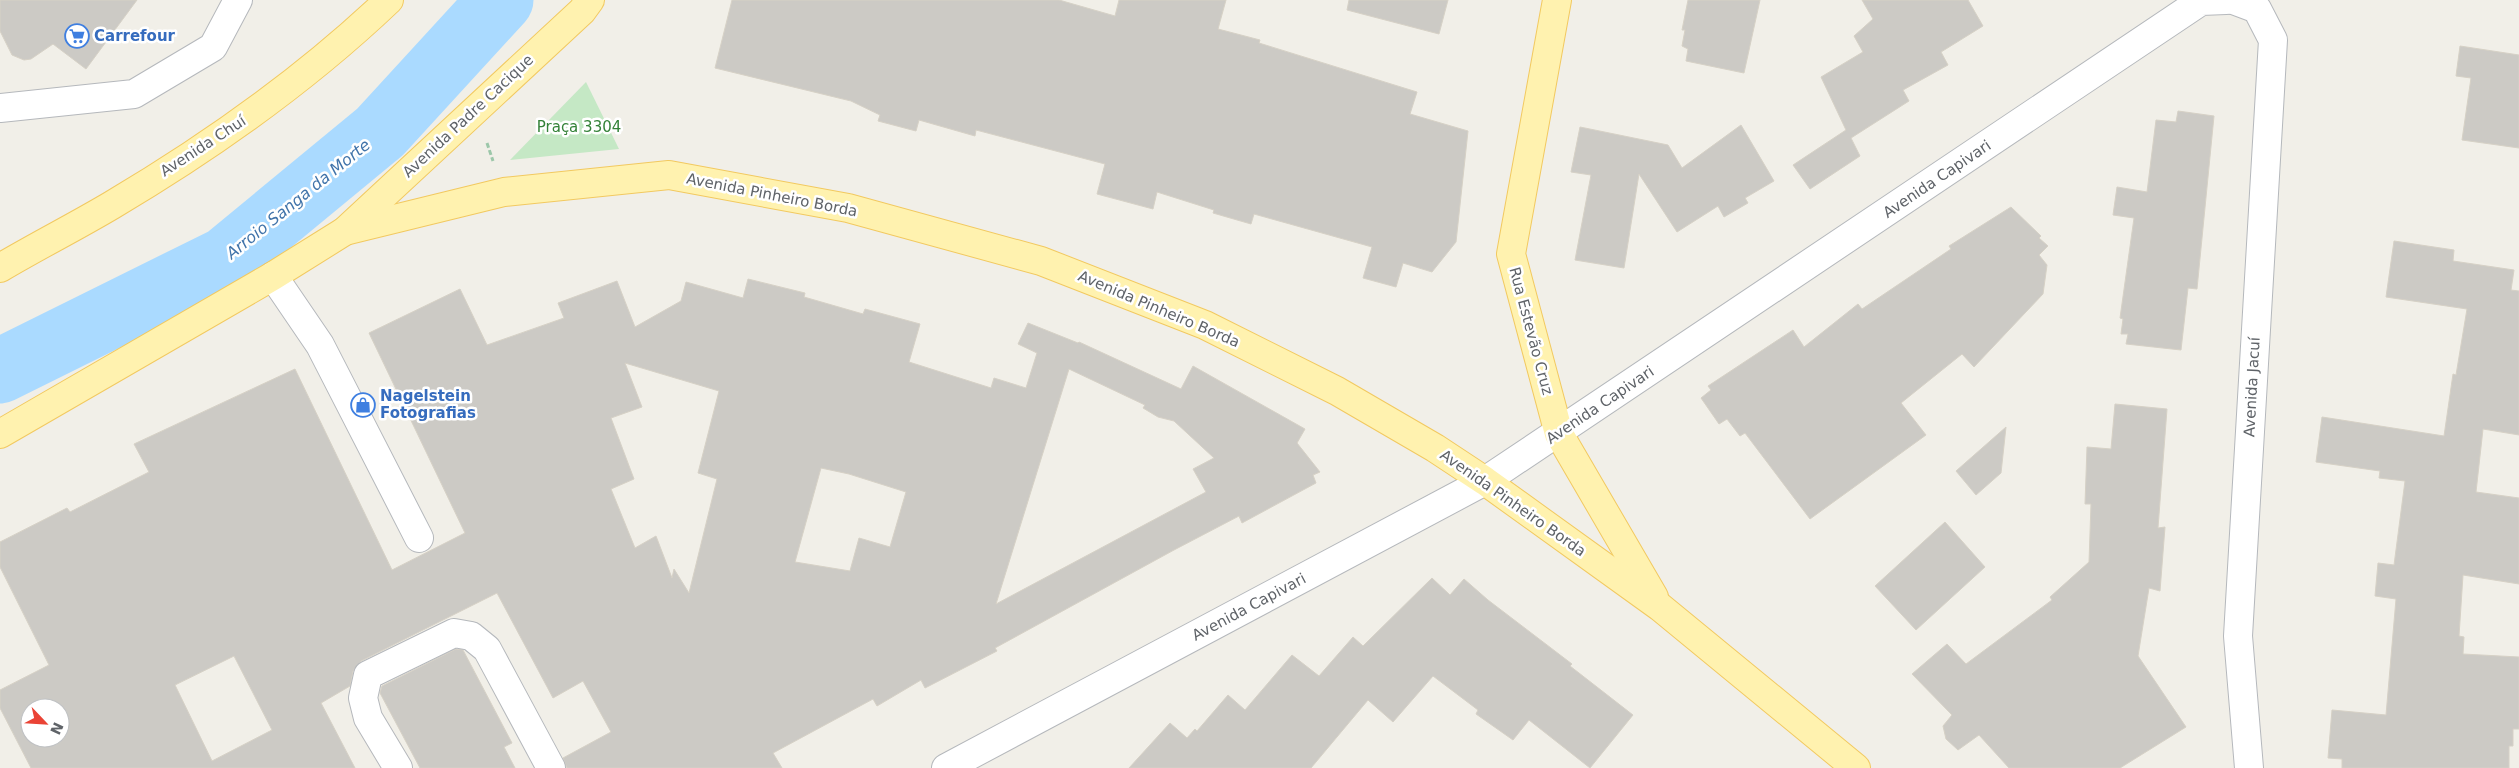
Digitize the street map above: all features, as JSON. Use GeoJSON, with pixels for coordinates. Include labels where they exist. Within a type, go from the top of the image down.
{"type":"FeatureCollection","features":[{"type":"Feature","properties":{"kind":"main road","name":"Avenida Chuí"},"geometry":{"type":"LineString","coordinates":[[0,268],[113,204],[239,123],[356,31],[389,0]]}},
{"type":"Feature","properties":{"kind":"main road","name":"Avenida Padre Cacique"},"geometry":{"type":"LineString","coordinates":[[346,231],[582,11],[590,0]]}},
{"type":"Feature","properties":{"kind":"main road","name":"Rua Estevão Cruz"},"geometry":{"type":"LineString","coordinates":[[1557,0],[1511,254],[1558,434],[1660,607]]}},
{"type":"Feature","properties":{"kind":"main road","name":"Avenida Pinheiro Borda"},"geometry":{"type":"LineString","coordinates":[[346,231],[504,192],[669,175],[848,208],[1041,261],[1205,325],[1337,391],[1435,448],[1486,481],[1660,607],[1856,768]]}},
{"type":"Feature","properties":{"kind":"main road"},"geometry":{"type":"LineString","coordinates":[[0,434],[273,276],[346,231]]}},
{"type":"Feature","properties":{"kind":"street"},"geometry":{"type":"LineString","coordinates":[[0,108],[134,94],[213,47],[238,0]]}},
{"type":"Feature","properties":{"kind":"street","name":"Avenida Capivari"},"geometry":{"type":"LineString","coordinates":[[946,768],[1486,481],[2201,2],[2226,0]]}},
{"type":"Feature","properties":{"kind":"street","name":"Avenida Jacuí"},"geometry":{"type":"LineString","coordinates":[[2245,4],[2273,40],[2238,636],[2250,768]]}},
{"type":"Feature","properties":{"kind":"street"},"geometry":{"type":"LineString","coordinates":[[273,276],[320,345],[419,538]]}},
{"type":"Feature","properties":{"kind":"street"},"geometry":{"type":"LineString","coordinates":[[398,768],[368,718],[363,698],[368,675],[454,633],[471,636],[487,649],[551,768]]}},
{"type":"Feature","properties":{"kind":"path"},"geometry":{"type":"LineString","coordinates":[[475,109],[504,192]]}},
{"type":"Feature","properties":{"kind":"green space","name":"Praça 3304"},"geometry":{"type":"Polygon","coordinates":[[[586,82],[619,149],[510,160],[586,82]]]}},
{"type":"Feature","properties":{"kind":"building","name":"Carrefour"},"geometry":{"type":"Polygon","coordinates":[[[0,0],[137,0],[86,69],[53,44],[31,59],[24,60],[12,55],[0,31],[0,0]]]}},
{"type":"Feature","properties":{"kind":"building"},"geometry":{"type":"Polygon","coordinates":[[[732,0],[1059,0],[1115,16],[1119,0],[1226,0],[1218,29],[1260,40],[1259,43],[1417,92],[1410,114],[1468,131],[1456,242],[1432,272],[1403,263],[1396,287],[1363,278],[1372,247],[1254,214],[1251,224],[1213,213],[1214,210],[1157,192],[1153,209],[1097,194],[1105,164],[976,130],[975,136],[919,120],[916,131],[878,121],[880,115],[851,101],[715,68],[732,0]]]}},
{"type":"Feature","properties":{"kind":"building"},"geometry":{"type":"Polygon","coordinates":[[[1349,0],[1448,0],[1439,34],[1347,10],[1349,0]]]}},
{"type":"Feature","properties":{"kind":"building"},"geometry":{"type":"Polygon","coordinates":[[[1688,0],[1760,0],[1744,73],[1686,61],[1688,49],[1682,46],[1685,30],[1682,30],[1688,0]]]}},
{"type":"Feature","properties":{"kind":"building"},"geometry":{"type":"Polygon","coordinates":[[[1862,0],[1968,0],[1983,26],[1941,52],[1948,65],[1903,90],[1909,101],[1851,138],[1860,156],[1810,189],[1793,165],[1846,130],[1821,77],[1863,52],[1854,36],[1873,19],[1862,0]]]}},
{"type":"Feature","properties":{"kind":"building"},"geometry":{"type":"Polygon","coordinates":[[[2460,46],[2519,55],[2519,148],[2462,140],[2471,78],[2456,76],[2460,46]]]}},
{"type":"Feature","properties":{"kind":"building"},"geometry":{"type":"Polygon","coordinates":[[[2178,111],[2214,116],[2197,289],[2188,288],[2181,350],[2126,344],[2128,334],[2121,334],[2123,319],[2120,318],[2134,218],[2113,215],[2117,187],[2147,192],[2156,120],[2176,122],[2178,111]]]}},
{"type":"Feature","properties":{"kind":"building"},"geometry":{"type":"Polygon","coordinates":[[[1741,125],[1774,181],[1745,198],[1748,203],[1724,217],[1718,206],[1677,232],[1639,174],[1624,268],[1575,260],[1591,175],[1571,172],[1580,127],[1668,145],[1682,168],[1741,125]]]}},
{"type":"Feature","properties":{"kind":"building"},"geometry":{"type":"Polygon","coordinates":[[[2011,207],[2041,236],[2039,238],[2048,246],[2039,255],[2047,265],[2043,294],[1974,367],[1962,354],[1901,403],[1926,435],[1810,519],[1745,433],[1740,436],[1727,419],[1719,424],[1701,398],[1711,390],[1708,386],[1793,330],[1804,347],[1858,304],[1862,309],[1951,249],[1949,246],[2011,207]]]}},
{"type":"Feature","properties":{"kind":"building"},"geometry":{"type":"Polygon","coordinates":[[[2394,241],[2454,250],[2453,261],[2514,270],[2511,290],[2519,291],[2519,435],[2483,429],[2476,492],[2519,498],[2519,584],[2463,575],[2459,636],[2464,637],[2463,654],[2519,657],[2519,729],[2513,729],[2513,746],[2509,746],[2509,768],[2342,768],[2342,759],[2328,758],[2332,710],[2386,715],[2396,599],[2375,596],[2378,563],[2394,565],[2405,481],[2379,478],[2380,471],[2316,462],[2322,417],[2444,436],[2453,374],[2456,375],[2467,309],[2386,297],[2394,241]]]}},
{"type":"Feature","properties":{"kind":"building"},"geometry":{"type":"Polygon","coordinates":[[[748,279],[805,293],[804,297],[863,314],[865,309],[920,324],[909,362],[991,388],[994,378],[1026,388],[1037,353],[1018,344],[1028,323],[1079,342],[1181,389],[1193,366],[1305,429],[1297,443],[1320,472],[1313,475],[1316,483],[1242,523],[1239,516],[1174,550],[995,648],[997,651],[925,688],[921,680],[877,706],[873,699],[773,753],[782,768],[567,768],[563,758],[611,732],[583,681],[553,698],[497,593],[361,661],[353,671],[350,686],[321,703],[355,768],[31,768],[21,748],[70,748],[70,698],[20,698],[20,747],[0,708],[0,690],[49,665],[0,567],[0,542],[67,508],[70,512],[149,472],[134,444],[295,369],[392,570],[465,533],[369,333],[460,289],[487,345],[564,318],[558,303],[617,281],[635,327],[681,301],[686,282],[743,298],[748,279]],[[625,363],[642,407],[611,418],[634,479],[611,489],[635,548],[656,536],[672,578],[674,569],[689,593],[717,479],[698,473],[719,391],[625,363]],[[1069,369],[996,604],[1206,492],[1193,469],[1214,458],[1174,421],[1158,417],[1143,408],[1145,405],[1069,369]],[[821,468],[795,562],[850,571],[859,538],[890,547],[906,492],[849,474],[821,468]],[[234,656],[175,685],[212,761],[272,730],[234,656]]]}},
{"type":"Feature","properties":{"kind":"building"},"geometry":{"type":"Polygon","coordinates":[[[2115,404],[2167,409],[2158,528],[2165,527],[2160,591],[2149,588],[2138,656],[2186,727],[2120,768],[2009,768],[1979,735],[1958,750],[1946,739],[1943,726],[1952,715],[1912,674],[1947,644],[1966,664],[2052,600],[2050,597],[2089,562],[2091,504],[2085,504],[2087,447],[2111,449],[2115,404]]]}},
{"type":"Feature","properties":{"kind":"building"},"geometry":{"type":"Polygon","coordinates":[[[2006,427],[2001,473],[1976,495],[1956,471],[2006,427]]]}},
{"type":"Feature","properties":{"kind":"building"},"geometry":{"type":"Polygon","coordinates":[[[1945,522],[1985,567],[1916,630],[1875,586],[1945,522]]]}},
{"type":"Feature","properties":{"kind":"building"},"geometry":{"type":"Polygon","coordinates":[[[1432,578],[1450,595],[1464,579],[1633,715],[1590,768],[1529,720],[1513,740],[1476,714],[1478,710],[1433,676],[1393,722],[1368,700],[1311,768],[1129,768],[1170,723],[1187,738],[1195,729],[1197,731],[1228,695],[1245,710],[1292,655],[1319,676],[1353,637],[1363,646],[1432,578]]]}},
{"type":"Feature","properties":{"kind":"building"},"geometry":{"type":"Polygon","coordinates":[[[456,649],[463,650],[512,743],[504,747],[515,768],[420,768],[380,693],[382,686],[456,649]]]}},
{"type":"Feature","properties":{"kind":"waterway","name":"Arroio Sanga da Morte"},"geometry":{"type":"LineString","coordinates":[[0,371],[226,259],[380,132],[501,0]]}},
{"type":"Feature","properties":{"kind":"place","name":"Carrefour"},"geometry":{"type":"Point","coordinates":[77,36]}},
{"type":"Feature","properties":{"kind":"place","name":"Nagelstein Fotografias"},"geometry":{"type":"Point","coordinates":[363,405]}}]}
